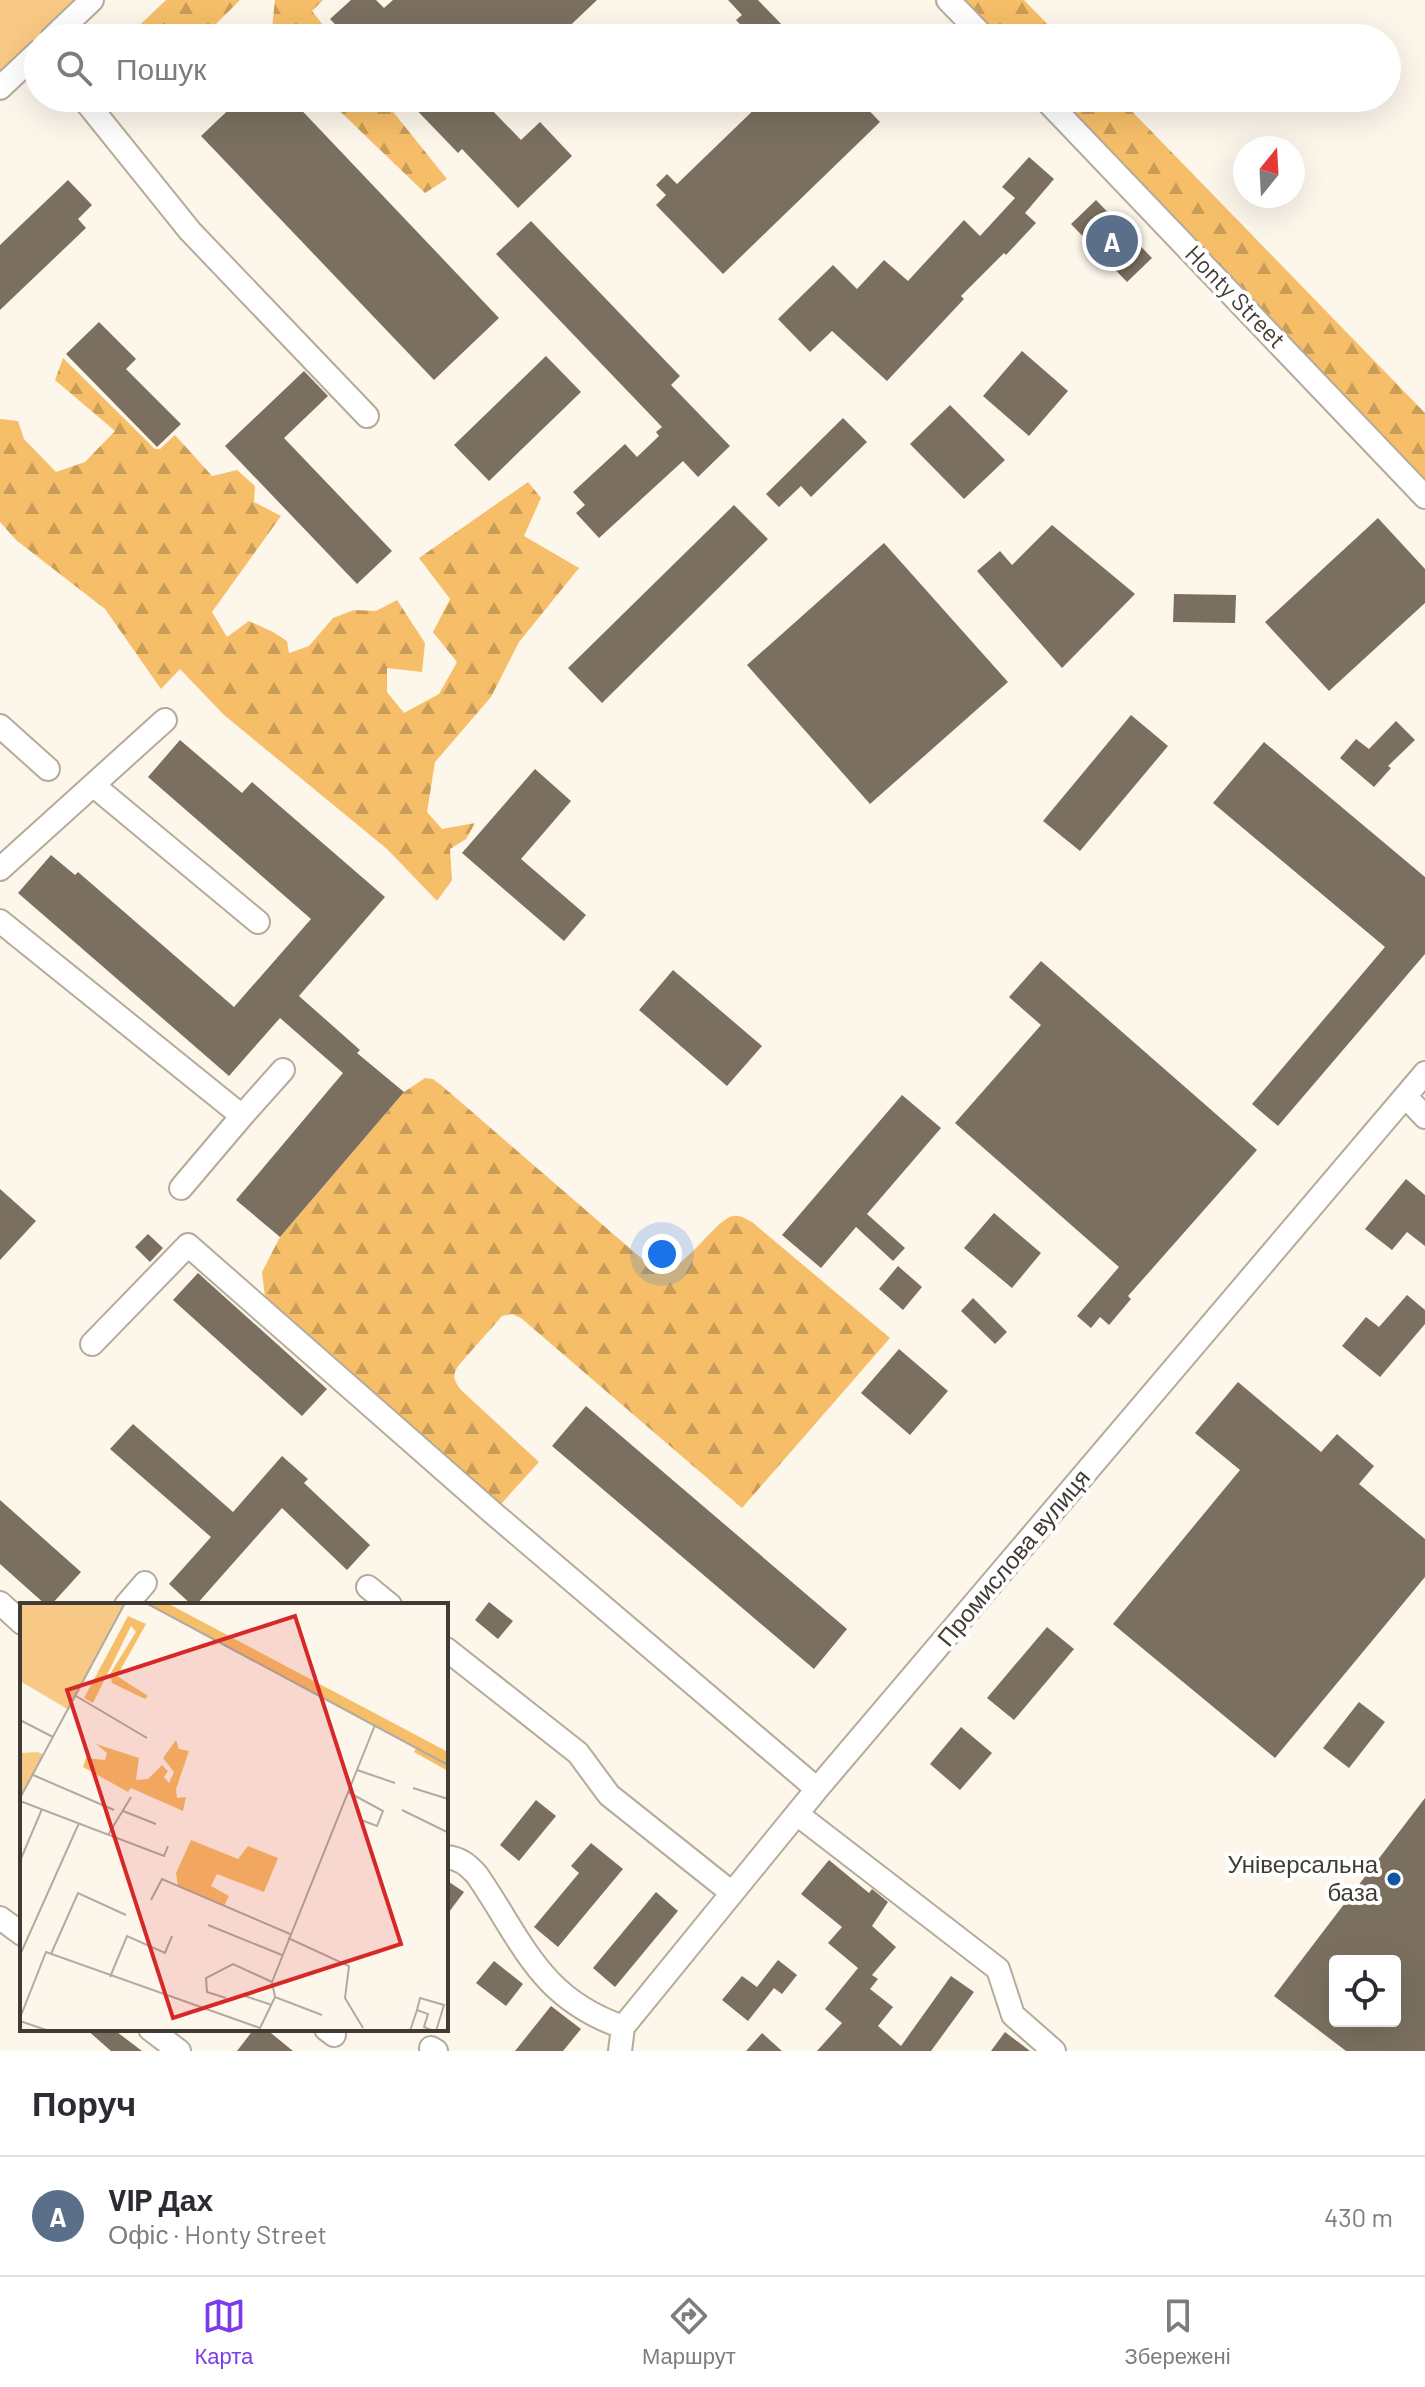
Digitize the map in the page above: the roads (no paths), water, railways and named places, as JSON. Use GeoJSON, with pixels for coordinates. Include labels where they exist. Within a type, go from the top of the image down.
{"type":"FeatureCollection","features":[{"type":"Feature","properties":{"kind":"street"},"geometry":{"type":"LineString","coordinates":[[67,24],[92,0]]}},
{"type":"Feature","properties":{"kind":"street"},"geometry":{"type":"LineString","coordinates":[[948,0],[971,24]]}},
{"type":"Feature","properties":{"kind":"street"},"geometry":{"type":"LineString","coordinates":[[0,88],[24,65]]}},
{"type":"Feature","properties":{"kind":"street"},"geometry":{"type":"LineString","coordinates":[[94,112],[190,231],[367,416]]}},
{"type":"Feature","properties":{"kind":"street","name":"Honty Street"},"geometry":{"type":"LineString","coordinates":[[1057,112],[1425,497]]}},
{"type":"Feature","properties":{"kind":"street"},"geometry":{"type":"LineString","coordinates":[[0,869],[165,720]]}},
{"type":"Feature","properties":{"kind":"street"},"geometry":{"type":"LineString","coordinates":[[0,726],[48,769]]}},
{"type":"Feature","properties":{"kind":"street"},"geometry":{"type":"LineString","coordinates":[[93,785],[258,922]]}},
{"type":"Feature","properties":{"kind":"street"},"geometry":{"type":"LineString","coordinates":[[0,921],[242,1116]]}},
{"type":"Feature","properties":{"kind":"street"},"geometry":{"type":"LineString","coordinates":[[181,1188],[283,1070]]}},
{"type":"Feature","properties":{"kind":"street","name":"Промислова вулиця"},"geometry":{"type":"LineString","coordinates":[[623,2027],[817,1789],[1425,1073]]}},
{"type":"Feature","properties":{"kind":"street"},"geometry":{"type":"LineString","coordinates":[[1406,1097],[1425,1117]]}},
{"type":"Feature","properties":{"kind":"street"},"geometry":{"type":"LineString","coordinates":[[92,1344],[188,1245],[493,1513],[817,1789]]}},
{"type":"Feature","properties":{"kind":"street"},"geometry":{"type":"LineString","coordinates":[[128,1603],[145,1583]]}},
{"type":"Feature","properties":{"kind":"street"},"geometry":{"type":"LineString","coordinates":[[368,1587],[388,1603]]}},
{"type":"Feature","properties":{"kind":"street"},"geometry":{"type":"LineString","coordinates":[[0,1603],[20,1621]]}},
{"type":"Feature","properties":{"kind":"street"},"geometry":{"type":"LineString","coordinates":[[448,1651],[578,1753],[609,1795],[732,1893]]}},
{"type":"Feature","properties":{"kind":"street"},"geometry":{"type":"LineString","coordinates":[[797,1814],[998,1969],[1013,2015],[1054,2051]]}},
{"type":"Feature","properties":{"kind":"street"},"geometry":{"type":"LineString","coordinates":[[448,1857],[467,1864],[477,1875],[533,1964],[564,1996],[597,2018],[623,2027],[620,2051]]}},
{"type":"Feature","properties":{"kind":"street"},"geometry":{"type":"LineString","coordinates":[[0,1918],[20,1933]]}},
{"type":"Feature","properties":{"kind":"street"},"geometry":{"type":"LineString","coordinates":[[153,2031],[179,2051]]}},
{"type":"Feature","properties":{"kind":"place","name":"VIP Дах"},"geometry":{"type":"Point","coordinates":[1112,241]}},
{"type":"Feature","properties":{"kind":"place","name":"Універсальна база"},"geometry":{"type":"Point","coordinates":[1394,1879]}}]}
